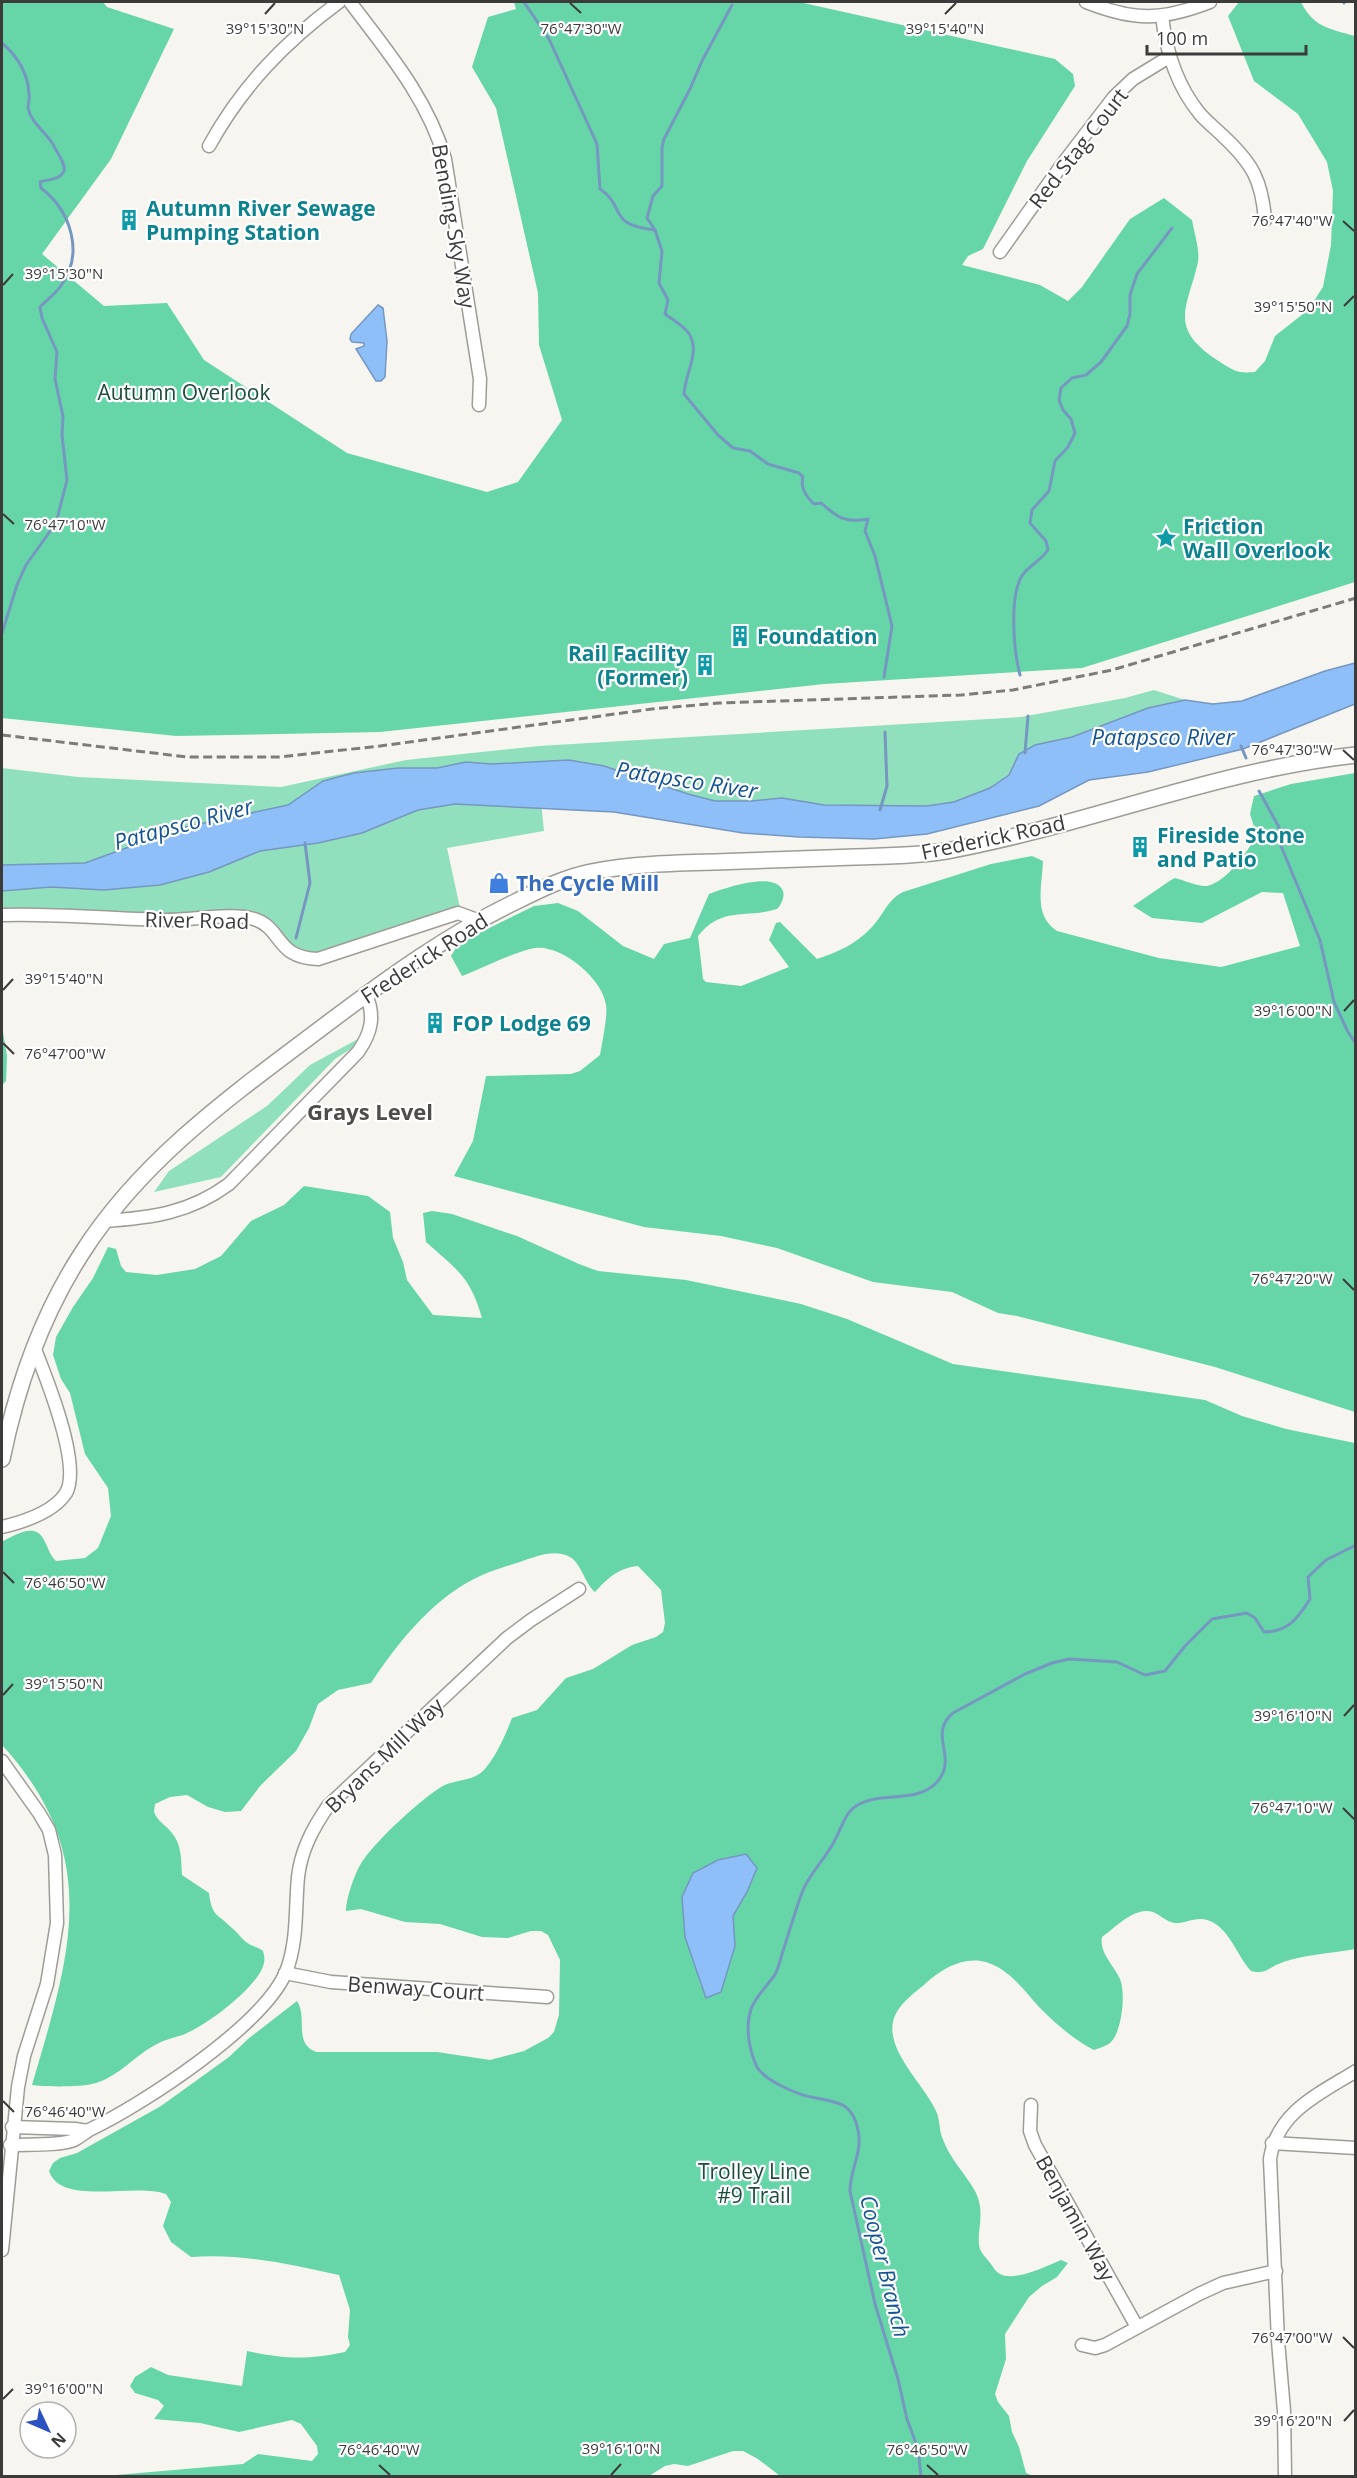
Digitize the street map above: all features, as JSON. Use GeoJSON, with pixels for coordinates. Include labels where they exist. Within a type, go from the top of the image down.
{"type":"FeatureCollection","features":[{"type":"Feature","properties":{"kind":"main road","name":"Frederick Road"},"geometry":{"type":"LineString","coordinates":[[2,1459],[18,1393],[34,1347],[65,1282],[104,1221],[143,1174],[196,1125],[366,994],[408,963],[477,920],[554,884],[588,872],[678,863],[929,854],[1037,830],[1252,773],[1304,762],[1356,755]]}},
{"type":"Feature","properties":{"kind":"street"},"geometry":{"type":"LineString","coordinates":[[209,146],[230,109],[267,63],[303,28],[339,2]]}},
{"type":"Feature","properties":{"kind":"street","name":"Bending Sky Way"},"geometry":{"type":"LineString","coordinates":[[350,2],[416,92],[438,134],[445,159],[480,379],[479,405]]}},
{"type":"Feature","properties":{"kind":"street"},"geometry":{"type":"LineString","coordinates":[[1086,2],[1131,16],[1172,15],[1210,2]]}},
{"type":"Feature","properties":{"kind":"street"},"geometry":{"type":"LineString","coordinates":[[1162,16],[1169,57],[1178,78],[1200,114],[1249,162],[1259,180],[1266,220]]}},
{"type":"Feature","properties":{"kind":"street","name":"Red Stag Court"},"geometry":{"type":"LineString","coordinates":[[1000,252],[1114,97],[1133,79],[1169,57]]}},
{"type":"Feature","properties":{"kind":"street","name":"River Road"},"geometry":{"type":"LineString","coordinates":[[2,915],[81,915],[165,920],[242,917],[255,919],[263,924],[289,952],[306,959],[318,959],[458,913],[477,920]]}},
{"type":"Feature","properties":{"kind":"street"},"geometry":{"type":"LineString","coordinates":[[104,1221],[168,1213],[209,1199],[229,1184],[358,1052],[370,1031],[372,1021],[371,1007],[366,994]]}},
{"type":"Feature","properties":{"kind":"street"},"geometry":{"type":"LineString","coordinates":[[2,1527],[49,1509],[66,1493],[70,1482],[70,1467],[53,1394],[34,1347]]}},
{"type":"Feature","properties":{"kind":"street","name":"Bryans Mill Way"},"geometry":{"type":"LineString","coordinates":[[10,2145],[68,2142],[125,2112],[230,2037],[261,2008],[274,1993],[285,1973],[296,1935],[298,1876],[302,1858],[311,1833],[328,1806],[507,1638],[579,1590]]}},
{"type":"Feature","properties":{"kind":"street"},"geometry":{"type":"LineString","coordinates":[[2,1761],[49,1830],[55,1855],[57,1923],[52,1957],[24,2056],[12,2127],[2,2250]]}},
{"type":"Feature","properties":{"kind":"street","name":"Benway Court"},"geometry":{"type":"LineString","coordinates":[[285,1973],[331,1982],[547,1997]]}},
{"type":"Feature","properties":{"kind":"street"},"geometry":{"type":"LineString","coordinates":[[1285,2476],[1270,2158],[1272,2143],[1278,2130],[1296,2111],[1356,2071]]}},
{"type":"Feature","properties":{"kind":"street","name":"Benjamin Way"},"geometry":{"type":"LineString","coordinates":[[1031,2105],[1030,2131],[1035,2145],[1137,2327]]}},
{"type":"Feature","properties":{"kind":"street"},"geometry":{"type":"LineString","coordinates":[[12,2127],[75,2128],[87,2131]]}},
{"type":"Feature","properties":{"kind":"street"},"geometry":{"type":"LineString","coordinates":[[1272,2143],[1356,2148]]}},
{"type":"Feature","properties":{"kind":"street"},"geometry":{"type":"LineString","coordinates":[[1082,2345],[1095,2348],[1105,2345],[1223,2283],[1276,2271]]}},
{"type":"Feature","properties":{"kind":"green space","name":"Autumn Overlook"},"geometry":{"type":"Polygon","coordinates":[[[2,2],[103,2],[107,7],[174,29],[111,159],[42,254],[104,306],[167,303],[204,360],[347,453],[487,492],[518,482],[562,420],[539,345],[538,293],[496,108],[472,67],[488,17],[516,9],[514,2],[799,2],[1055,59],[1073,74],[1075,86],[1027,161],[983,249],[968,256],[962,265],[1040,285],[1068,301],[1082,287],[1130,219],[1164,198],[1192,220],[1198,252],[1198,262],[1186,304],[1186,326],[1201,348],[1217,360],[1239,372],[1255,372],[1265,361],[1275,336],[1308,310],[1323,287],[1331,245],[1333,191],[1327,162],[1298,114],[1254,81],[1228,16],[1239,2],[1301,2],[1311,17],[1323,26],[1355,36],[1355,582],[1082,668],[824,684],[380,732],[176,736],[2,718],[2,2]]]}},
{"type":"Feature","properties":{"kind":"green space"},"geometry":{"type":"Polygon","coordinates":[[[1154,690],[1185,700],[1148,708],[1072,737],[1035,745],[1019,754],[1009,775],[990,788],[954,802],[927,806],[824,805],[782,798],[715,801],[537,761],[544,831],[447,848],[460,908],[318,953],[296,947],[267,920],[2,910],[2,768],[78,777],[281,787],[406,760],[539,746],[1021,717],[1125,698],[1154,690]]]}},
{"type":"Feature","properties":{"kind":"green space"},"geometry":{"type":"Polygon","coordinates":[[[1355,773],[1355,1412],[1215,1367],[998,1313],[952,1292],[873,1282],[777,1248],[721,1236],[644,1227],[454,1176],[473,1141],[486,1076],[571,1074],[580,1071],[600,1055],[606,1005],[597,984],[579,965],[557,952],[546,948],[535,948],[462,976],[451,956],[459,943],[534,906],[558,903],[578,911],[623,946],[654,959],[664,944],[690,938],[709,894],[725,888],[760,881],[778,885],[783,891],[783,896],[777,909],[725,917],[707,927],[698,936],[703,979],[706,982],[741,986],[789,967],[769,940],[776,923],[780,922],[817,959],[859,939],[875,923],[893,899],[903,892],[991,864],[1032,856],[1043,861],[1042,909],[1049,924],[1057,931],[1159,958],[1221,967],[1300,946],[1283,893],[1262,892],[1202,923],[1152,918],[1133,906],[1175,878],[1203,886],[1222,879],[1257,836],[1250,814],[1254,796],[1291,784],[1355,773]]]}},
{"type":"Feature","properties":{"kind":"green space"},"geometry":{"type":"Polygon","coordinates":[[[2,1026],[7,1056],[6,1081],[2,1085],[2,1026]]]}},
{"type":"Feature","properties":{"kind":"green space"},"geometry":{"type":"Polygon","coordinates":[[[358,1039],[352,1048],[335,1059],[221,1177],[154,1192],[169,1171],[267,1106],[310,1065],[358,1039]]]}},
{"type":"Feature","properties":{"kind":"green space","name":"Trolley Line #9 Trail"},"geometry":{"type":"Polygon","coordinates":[[[304,1186],[368,1196],[390,1212],[393,1238],[403,1262],[407,1280],[433,1315],[482,1318],[473,1292],[467,1283],[454,1267],[426,1242],[423,1213],[432,1211],[452,1214],[517,1236],[598,1271],[686,1280],[801,1304],[847,1319],[953,1364],[1205,1400],[1242,1416],[1286,1429],[1355,1443],[1355,1949],[1298,1958],[1256,1972],[1251,1971],[1225,1932],[1211,1921],[1199,1919],[1174,1923],[1153,1912],[1139,1912],[1102,1937],[1103,1948],[1120,1979],[1123,1993],[1118,2029],[1115,2037],[1105,2046],[1094,2050],[1079,2041],[1046,2014],[1007,1973],[981,1961],[957,1964],[936,1975],[904,2003],[898,2010],[893,2023],[893,2036],[897,2049],[930,2100],[938,2117],[945,2145],[975,2191],[981,2215],[979,2243],[984,2255],[997,2272],[1006,2276],[1022,2275],[1061,2260],[1068,2263],[1057,2277],[1029,2297],[1005,2334],[1006,2359],[995,2394],[1009,2416],[1026,2473],[1033,2476],[780,2476],[743,2451],[733,2451],[688,2466],[674,2464],[665,2466],[649,2476],[105,2476],[243,2464],[258,2454],[312,2461],[318,2454],[317,2446],[301,2424],[292,2420],[239,2432],[200,2423],[154,2419],[164,2406],[158,2400],[135,2393],[130,2386],[135,2377],[151,2367],[168,2375],[242,2386],[247,2351],[296,2358],[345,2352],[350,2345],[348,2337],[350,2310],[339,2275],[284,2263],[246,2258],[191,2257],[171,2242],[163,2226],[171,2202],[166,2194],[153,2191],[100,2192],[68,2188],[56,2182],[49,2171],[53,2163],[60,2158],[77,2153],[161,2106],[229,2057],[248,2039],[297,2001],[305,2043],[316,2052],[437,2052],[490,2060],[524,2051],[548,2038],[554,2032],[559,2015],[560,1960],[548,1935],[541,1931],[531,1931],[508,1938],[482,1937],[440,1924],[405,1922],[361,1909],[346,1911],[346,1905],[358,1870],[379,1841],[411,1810],[441,1787],[480,1774],[497,1752],[512,1718],[537,1710],[566,1678],[593,1669],[632,1645],[656,1637],[663,1632],[665,1623],[661,1590],[638,1566],[614,1574],[595,1592],[576,1562],[562,1554],[544,1554],[496,1570],[457,1589],[428,1612],[403,1639],[371,1683],[338,1690],[318,1704],[309,1728],[296,1751],[261,1785],[241,1811],[225,1812],[208,1807],[187,1795],[170,1797],[155,1804],[154,1812],[178,1843],[182,1875],[209,1893],[216,1914],[246,1942],[263,1951],[262,1969],[240,1996],[219,2013],[189,2032],[150,2048],[110,2077],[87,2085],[32,2085],[58,1993],[66,1950],[70,1908],[66,1868],[55,1827],[34,1786],[2,1745],[2,1547],[3,1541],[19,1533],[30,1531],[40,1535],[56,1561],[85,1558],[98,1548],[111,1516],[108,1488],[85,1454],[70,1393],[61,1379],[53,1355],[56,1337],[93,1278],[108,1247],[116,1249],[121,1266],[126,1272],[157,1275],[195,1269],[221,1256],[251,1221],[284,1205],[304,1186]],[[747,1892],[694,1959],[701,1986],[734,1946],[732,1916],[747,1892]]]}},
{"type":"Feature","properties":{"kind":"water"},"geometry":{"type":"Polygon","coordinates":[[[378,305],[383,308],[387,341],[385,377],[381,381],[376,381],[356,349],[364,346],[364,343],[352,342],[350,339],[351,334],[378,305]]]}},
{"type":"Feature","properties":{"kind":"water","name":"Patapsco River"},"geometry":{"type":"Polygon","coordinates":[[[1355,663],[1355,704],[1243,749],[1148,772],[1089,780],[1039,806],[927,834],[874,839],[799,837],[743,833],[614,812],[455,804],[418,810],[362,833],[318,843],[260,851],[209,872],[160,885],[104,890],[51,887],[2,891],[2,865],[85,863],[181,828],[288,805],[323,781],[354,773],[398,768],[437,768],[466,762],[491,764],[569,760],[604,766],[715,801],[782,798],[824,805],[927,806],[954,802],[990,788],[1009,775],[1019,754],[1035,745],[1072,737],[1148,708],[1185,700],[1213,704],[1242,701],[1325,671],[1355,663]]]}},
{"type":"Feature","properties":{"kind":"water"},"geometry":{"type":"Polygon","coordinates":[[[746,1854],[757,1868],[733,1916],[735,1946],[721,1992],[706,1998],[685,1937],[682,1897],[693,1873],[718,1860],[746,1854]]]}},
{"type":"Feature","properties":{"kind":"waterway"},"geometry":{"type":"LineString","coordinates":[[524,2],[549,39],[597,144],[600,189],[613,202],[623,220],[640,228],[655,230]]}},
{"type":"Feature","properties":{"kind":"waterway"},"geometry":{"type":"LineString","coordinates":[[732,5],[702,61],[664,139],[662,148],[662,186],[653,196],[647,218],[655,230],[662,251],[659,283],[668,300],[665,314],[685,329],[693,344],[692,360],[684,394],[718,435],[733,448],[750,451],[768,464],[799,473],[803,477],[804,492],[814,504],[821,503],[837,516],[848,520],[868,519],[865,531],[875,556],[892,626],[884,677]]}},
{"type":"Feature","properties":{"kind":"waterway"},"geometry":{"type":"LineString","coordinates":[[2,43],[17,59],[24,72],[28,86],[30,113],[51,141],[64,165],[64,171],[60,176],[40,182],[41,188],[60,209],[67,221],[73,247],[68,274],[58,290],[40,307],[42,318],[57,352],[55,379],[63,416],[62,435],[67,480],[56,523],[26,565],[17,585],[2,633]]}},
{"type":"Feature","properties":{"kind":"waterway"},"geometry":{"type":"LineString","coordinates":[[1020,675],[1014,638],[1016,594],[1024,573],[1048,550],[1046,541],[1030,523],[1032,510],[1049,491],[1055,461],[1068,447],[1075,433],[1071,419],[1063,410],[1059,400],[1061,388],[1072,378],[1086,375],[1101,362],[1127,326],[1130,314],[1130,295],[1137,274],[1172,228]]}},
{"type":"Feature","properties":{"kind":"waterway"},"geometry":{"type":"LineString","coordinates":[[1025,753],[1028,716]]}},
{"type":"Feature","properties":{"kind":"waterway"},"geometry":{"type":"LineString","coordinates":[[880,810],[887,786],[885,732]]}},
{"type":"Feature","properties":{"kind":"waterway","name":"Cooper Branch"},"geometry":{"type":"LineString","coordinates":[[1241,746],[1246,758]]}},
{"type":"Feature","properties":{"kind":"waterway","name":"Cooper Branch"},"geometry":{"type":"LineString","coordinates":[[1259,791],[1279,827],[1281,846],[1320,940],[1334,1002],[1356,1044]]}},
{"type":"Feature","properties":{"kind":"waterway"},"geometry":{"type":"LineString","coordinates":[[296,938],[310,883],[305,843]]}},
{"type":"Feature","properties":{"kind":"waterway","name":"Cooper Branch"},"geometry":{"type":"LineString","coordinates":[[921,2476],[918,2449],[907,2419],[898,2379],[875,2304],[850,2191],[859,2146],[856,2121],[843,2105],[809,2097],[767,2077],[757,2067],[750,2046],[748,2023],[751,2009],[777,1971],[803,1890],[852,1809],[866,1801],[919,1793],[929,1789],[937,1782],[943,1773],[945,1764],[943,1730],[946,1721],[953,1713],[1025,1674],[1069,1659],[1117,1662],[1145,1675],[1165,1671],[1185,1646],[1212,1619],[1247,1613],[1255,1618],[1264,1632],[1280,1630],[1296,1618],[1310,1599],[1308,1577],[1326,1560],[1356,1545]]}},
{"type":"Feature","properties":{"kind":"railway"},"geometry":{"type":"LineString","coordinates":[[2,735],[187,757],[279,757],[380,746],[652,709],[719,703],[961,695],[1013,690],[1112,670],[1356,598]]}},
{"type":"Feature","properties":{"kind":"place","name":"Autumn River Sewage Pumping Station"},"geometry":{"type":"Point","coordinates":[129,220]}},
{"type":"Feature","properties":{"kind":"place","name":"Friction Wall Overlook"},"geometry":{"type":"Point","coordinates":[1166,538]}},
{"type":"Feature","properties":{"kind":"place","name":"Foundation"},"geometry":{"type":"Point","coordinates":[740,636]}},
{"type":"Feature","properties":{"kind":"place","name":"Rail Facility (Former)"},"geometry":{"type":"Point","coordinates":[705,665]}},
{"type":"Feature","properties":{"kind":"place","name":"Fireside Stone and Patio"},"geometry":{"type":"Point","coordinates":[1140,847]}},
{"type":"Feature","properties":{"kind":"place","name":"The Cycle Mill"},"geometry":{"type":"Point","coordinates":[499,883]}},
{"type":"Feature","properties":{"kind":"place","name":"FOP Lodge 69"},"geometry":{"type":"Point","coordinates":[435,1023]}},
{"type":"Feature","properties":{"kind":"district","name":"Grays Level"},"geometry":{"type":"Point","coordinates":[370,1111]}}]}
